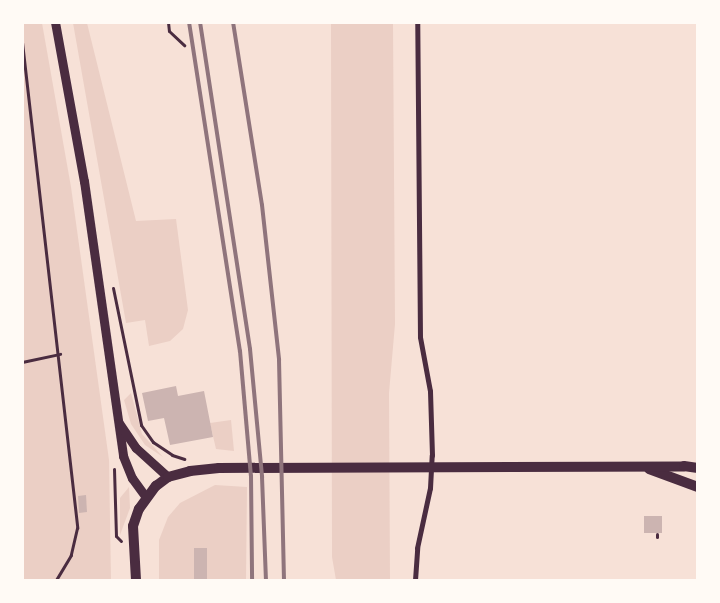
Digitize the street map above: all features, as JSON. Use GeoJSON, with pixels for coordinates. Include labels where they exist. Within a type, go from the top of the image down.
{"type":"FeatureCollection","features":[{"type":"Feature","properties":{"kind":"main road"},"geometry":{"type":"LineString","coordinates":[[641,466],[698,487]]}},
{"type":"Feature","properties":{"kind":"main road"},"geometry":{"type":"LineString","coordinates":[[136,580],[133,526],[146,497],[168,478],[219,468],[641,466],[698,468]]}},
{"type":"Feature","properties":{"kind":"street"},"geometry":{"type":"LineString","coordinates":[[55,22],[84,181],[123,456],[132,478],[146,497]]}},
{"type":"Feature","properties":{"kind":"street"},"geometry":{"type":"LineString","coordinates":[[415,580],[417,548],[430,488],[432,455],[430,391],[420,337],[417,22]]}},
{"type":"Feature","properties":{"kind":"street"},"geometry":{"type":"LineString","coordinates":[[117,419],[136,448],[168,478]]}},
{"type":"Feature","properties":{"kind":"path"},"geometry":{"type":"LineString","coordinates":[[168,22],[169,31],[184,45]]}},
{"type":"Feature","properties":{"kind":"path"},"geometry":{"type":"LineString","coordinates":[[22,42],[60,354],[77,528],[71,555],[56,580]]}},
{"type":"Feature","properties":{"kind":"path"},"geometry":{"type":"LineString","coordinates":[[113,286],[141,425],[153,442],[172,455],[191,460]]}},
{"type":"Feature","properties":{"kind":"path"},"geometry":{"type":"LineString","coordinates":[[22,362],[60,354]]}},
{"type":"Feature","properties":{"kind":"shaded area"},"geometry":{"type":"Polygon","coordinates":[[[22,23],[42,23],[71,187],[109,460],[111,580],[23,580],[22,23]]]}},
{"type":"Feature","properties":{"kind":"shaded area"},"geometry":{"type":"Polygon","coordinates":[[[73,23],[87,23],[136,221],[176,219],[188,310],[183,329],[170,341],[149,346],[145,320],[126,323],[73,23]]]}},
{"type":"Feature","properties":{"kind":"shaded area"},"geometry":{"type":"Polygon","coordinates":[[[331,23],[393,23],[395,324],[389,393],[390,580],[336,580],[332,557],[331,23]]]}},
{"type":"Feature","properties":{"kind":"shaded area"},"geometry":{"type":"Polygon","coordinates":[[[131,393],[142,434],[163,457],[145,445],[131,424],[124,400],[131,393]]]}},
{"type":"Feature","properties":{"kind":"shaded area"},"geometry":{"type":"Polygon","coordinates":[[[231,420],[234,451],[216,449],[210,423],[231,420]]]}},
{"type":"Feature","properties":{"kind":"shaded area"},"geometry":{"type":"Polygon","coordinates":[[[215,485],[247,487],[246,580],[159,580],[159,540],[168,517],[180,503],[215,485]]]}},
{"type":"Feature","properties":{"kind":"shaded area"},"geometry":{"type":"Polygon","coordinates":[[[129,487],[130,508],[120,535],[120,498],[129,487]]]}},
{"type":"Feature","properties":{"kind":"building"},"geometry":{"type":"Polygon","coordinates":[[[176,386],[178,396],[204,391],[213,437],[170,445],[164,418],[148,421],[142,393],[176,386]]]}},
{"type":"Feature","properties":{"kind":"building"},"geometry":{"type":"Polygon","coordinates":[[[86,495],[87,512],[79,513],[78,496],[86,495]]]}},
{"type":"Feature","properties":{"kind":"building"},"geometry":{"type":"Polygon","coordinates":[[[644,516],[662,516],[662,533],[644,533],[644,516]]]}},
{"type":"Feature","properties":{"kind":"building"},"geometry":{"type":"Polygon","coordinates":[[[194,548],[207,548],[207,580],[194,580],[194,548]]]}},
{"type":"Feature","properties":{"kind":"railway"},"geometry":{"type":"LineString","coordinates":[[189,22],[240,351],[251,476],[252,580]]}},
{"type":"Feature","properties":{"kind":"railway"},"geometry":{"type":"LineString","coordinates":[[200,22],[250,349],[262,477],[266,580]]}},
{"type":"Feature","properties":{"kind":"railway"},"geometry":{"type":"LineString","coordinates":[[233,22],[262,205],[279,360],[284,580]]}}]}
